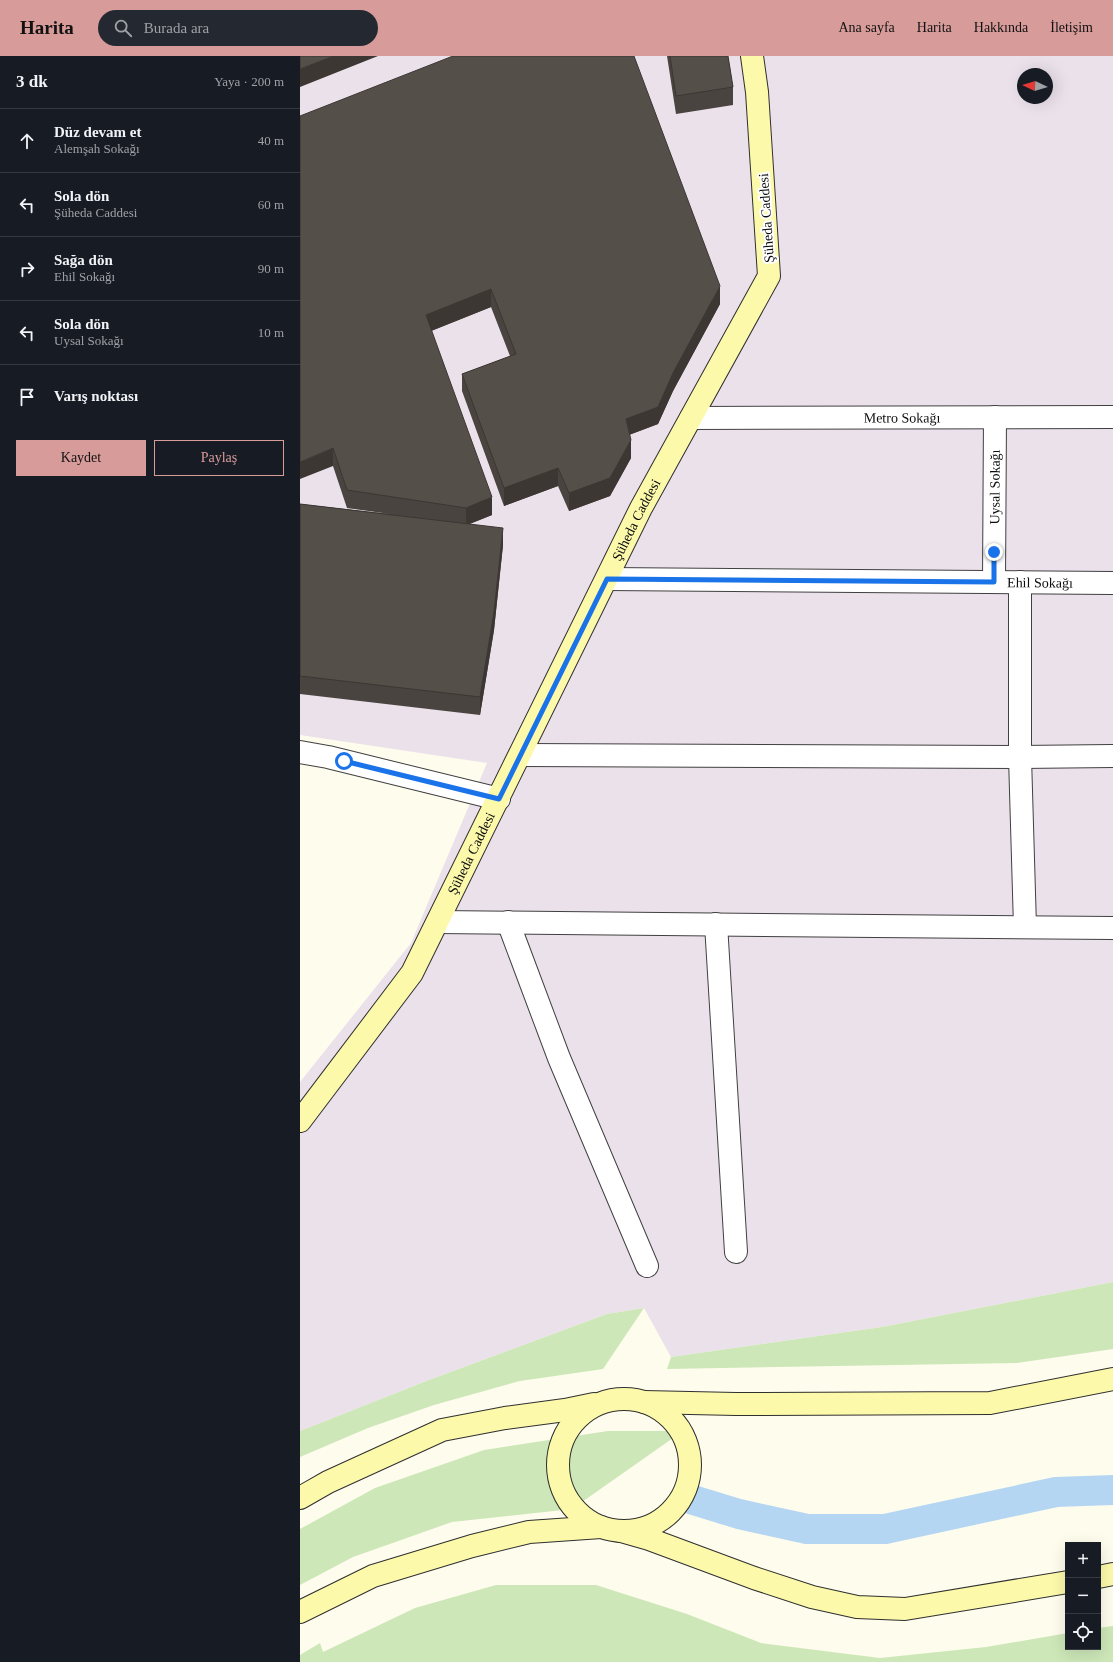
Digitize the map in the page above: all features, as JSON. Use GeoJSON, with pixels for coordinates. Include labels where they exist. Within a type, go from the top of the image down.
{"type":"FeatureCollection","features":[{"type":"Feature","properties":{"kind":"street","name":"Şüheda Caddesi"},"geometry":{"type":"LineString","coordinates":[[300,1121],[412,973],[641,508],[770,276],[757,92],[752,56]]}},
{"type":"Feature","properties":{"kind":"street","name":"Uysal Sokağı"},"geometry":{"type":"LineString","coordinates":[[994,582],[995,417]]}},
{"type":"Feature","properties":{"kind":"street","name":"Metro Sokağı"},"geometry":{"type":"LineString","coordinates":[[691,418],[1113,417]]}},
{"type":"Feature","properties":{"kind":"street","name":"Ehil Sokağı"},"geometry":{"type":"LineString","coordinates":[[607,579],[1113,583]]}},
{"type":"Feature","properties":{"kind":"street"},"geometry":{"type":"LineString","coordinates":[[1020,582],[1020,757],[1025,927]]}},
{"type":"Feature","properties":{"kind":"street"},"geometry":{"type":"LineString","coordinates":[[300,752],[328,757],[499,799]]}},
{"type":"Feature","properties":{"kind":"street"},"geometry":{"type":"LineString","coordinates":[[520,755],[1113,756]]}},
{"type":"Feature","properties":{"kind":"street"},"geometry":{"type":"LineString","coordinates":[[438,922],[1113,928]]}},
{"type":"Feature","properties":{"kind":"street"},"geometry":{"type":"LineString","coordinates":[[508,922],[559,1058],[648,1266]]}},
{"type":"Feature","properties":{"kind":"street"},"geometry":{"type":"LineString","coordinates":[[716,924],[736,1252]]}},
{"type":"Feature","properties":{"kind":"street"},"geometry":{"type":"LineString","coordinates":[[300,1498],[328,1482],[442,1430],[505,1418],[565,1410],[601,1402],[623,1399],[644,1402],[736,1404],[990,1403],[1113,1379]]}},
{"type":"Feature","properties":{"kind":"street"},"geometry":{"type":"LineString","coordinates":[[601,1402],[581,1414],[567,1432],[558,1454],[559,1476],[566,1498],[581,1516],[611,1529],[650,1539],[754,1578],[812,1597],[857,1607],[905,1609],[1065,1582]]}},
{"type":"Feature","properties":{"kind":"street"},"geometry":{"type":"LineString","coordinates":[[300,1612],[373,1576],[472,1546],[529,1532],[642,1529],[661,1520],[677,1506],[687,1487],[690,1466],[687,1445],[678,1426],[663,1411],[644,1402]]}},
{"type":"Feature","properties":{"kind":"street"},"geometry":{"type":"LineString","coordinates":[[1101,1576],[1113,1574]]}},
{"type":"Feature","properties":{"kind":"shaded area"},"geometry":{"type":"Polygon","coordinates":[[[300,56],[1113,56],[1113,1282],[882,1327],[671,1357],[644,1308],[607,1314],[429,1380],[300,1431],[300,1082],[411,943],[487,763],[300,735],[300,56]]]}},
{"type":"Feature","properties":{"kind":"green space"},"geometry":{"type":"Polygon","coordinates":[[[1113,1282],[1113,1349],[1017,1363],[667,1369],[671,1357],[882,1327],[1113,1282]]]}},
{"type":"Feature","properties":{"kind":"green space"},"geometry":{"type":"Polygon","coordinates":[[[644,1308],[603,1369],[520,1381],[434,1405],[368,1428],[300,1457],[300,1431],[429,1380],[607,1314],[644,1308]]]}},
{"type":"Feature","properties":{"kind":"green space"},"geometry":{"type":"Polygon","coordinates":[[[608,1431],[683,1431],[572,1509],[452,1522],[353,1557],[300,1585],[300,1529],[375,1488],[484,1450],[608,1431]]]}},
{"type":"Feature","properties":{"kind":"green space"},"geometry":{"type":"Polygon","coordinates":[[[496,1585],[596,1585],[687,1614],[761,1643],[880,1658],[986,1647],[1065,1634],[1065,1650],[1101,1650],[1101,1628],[1113,1626],[1113,1662],[300,1662],[300,1655],[320,1643],[323,1652],[415,1608],[496,1585]]]}},
{"type":"Feature","properties":{"kind":"building"},"geometry":{"type":"Polygon","coordinates":[[[300,56],[333,56],[300,69],[300,56]]]}},
{"type":"Feature","properties":{"kind":"building"},"geometry":{"type":"Polygon","coordinates":[[[453,56],[634,56],[720,286],[673,373],[658,407],[626,419],[631,440],[610,478],[569,493],[558,468],[504,488],[462,374],[516,354],[491,289],[426,315],[492,497],[466,508],[347,490],[333,448],[300,462],[300,116],[453,56]]]}},
{"type":"Feature","properties":{"kind":"building"},"geometry":{"type":"Polygon","coordinates":[[[670,56],[728,56],[733,87],[676,96],[670,56]]]}},
{"type":"Feature","properties":{"kind":"building"},"geometry":{"type":"Polygon","coordinates":[[[300,504],[503,528],[494,612],[480,697],[300,676],[300,504]]]}},
{"type":"Feature","properties":{"kind":"waterway"},"geometry":{"type":"LineString","coordinates":[[690,1499],[739,1514],[807,1529],[885,1529],[1056,1492],[1113,1490]]}},
{"type":"Feature","properties":{"kind":"route"},"geometry":{"type":"LineString","coordinates":[[344,761],[499,799],[607,579],[994,582],[994,552]]}}]}
